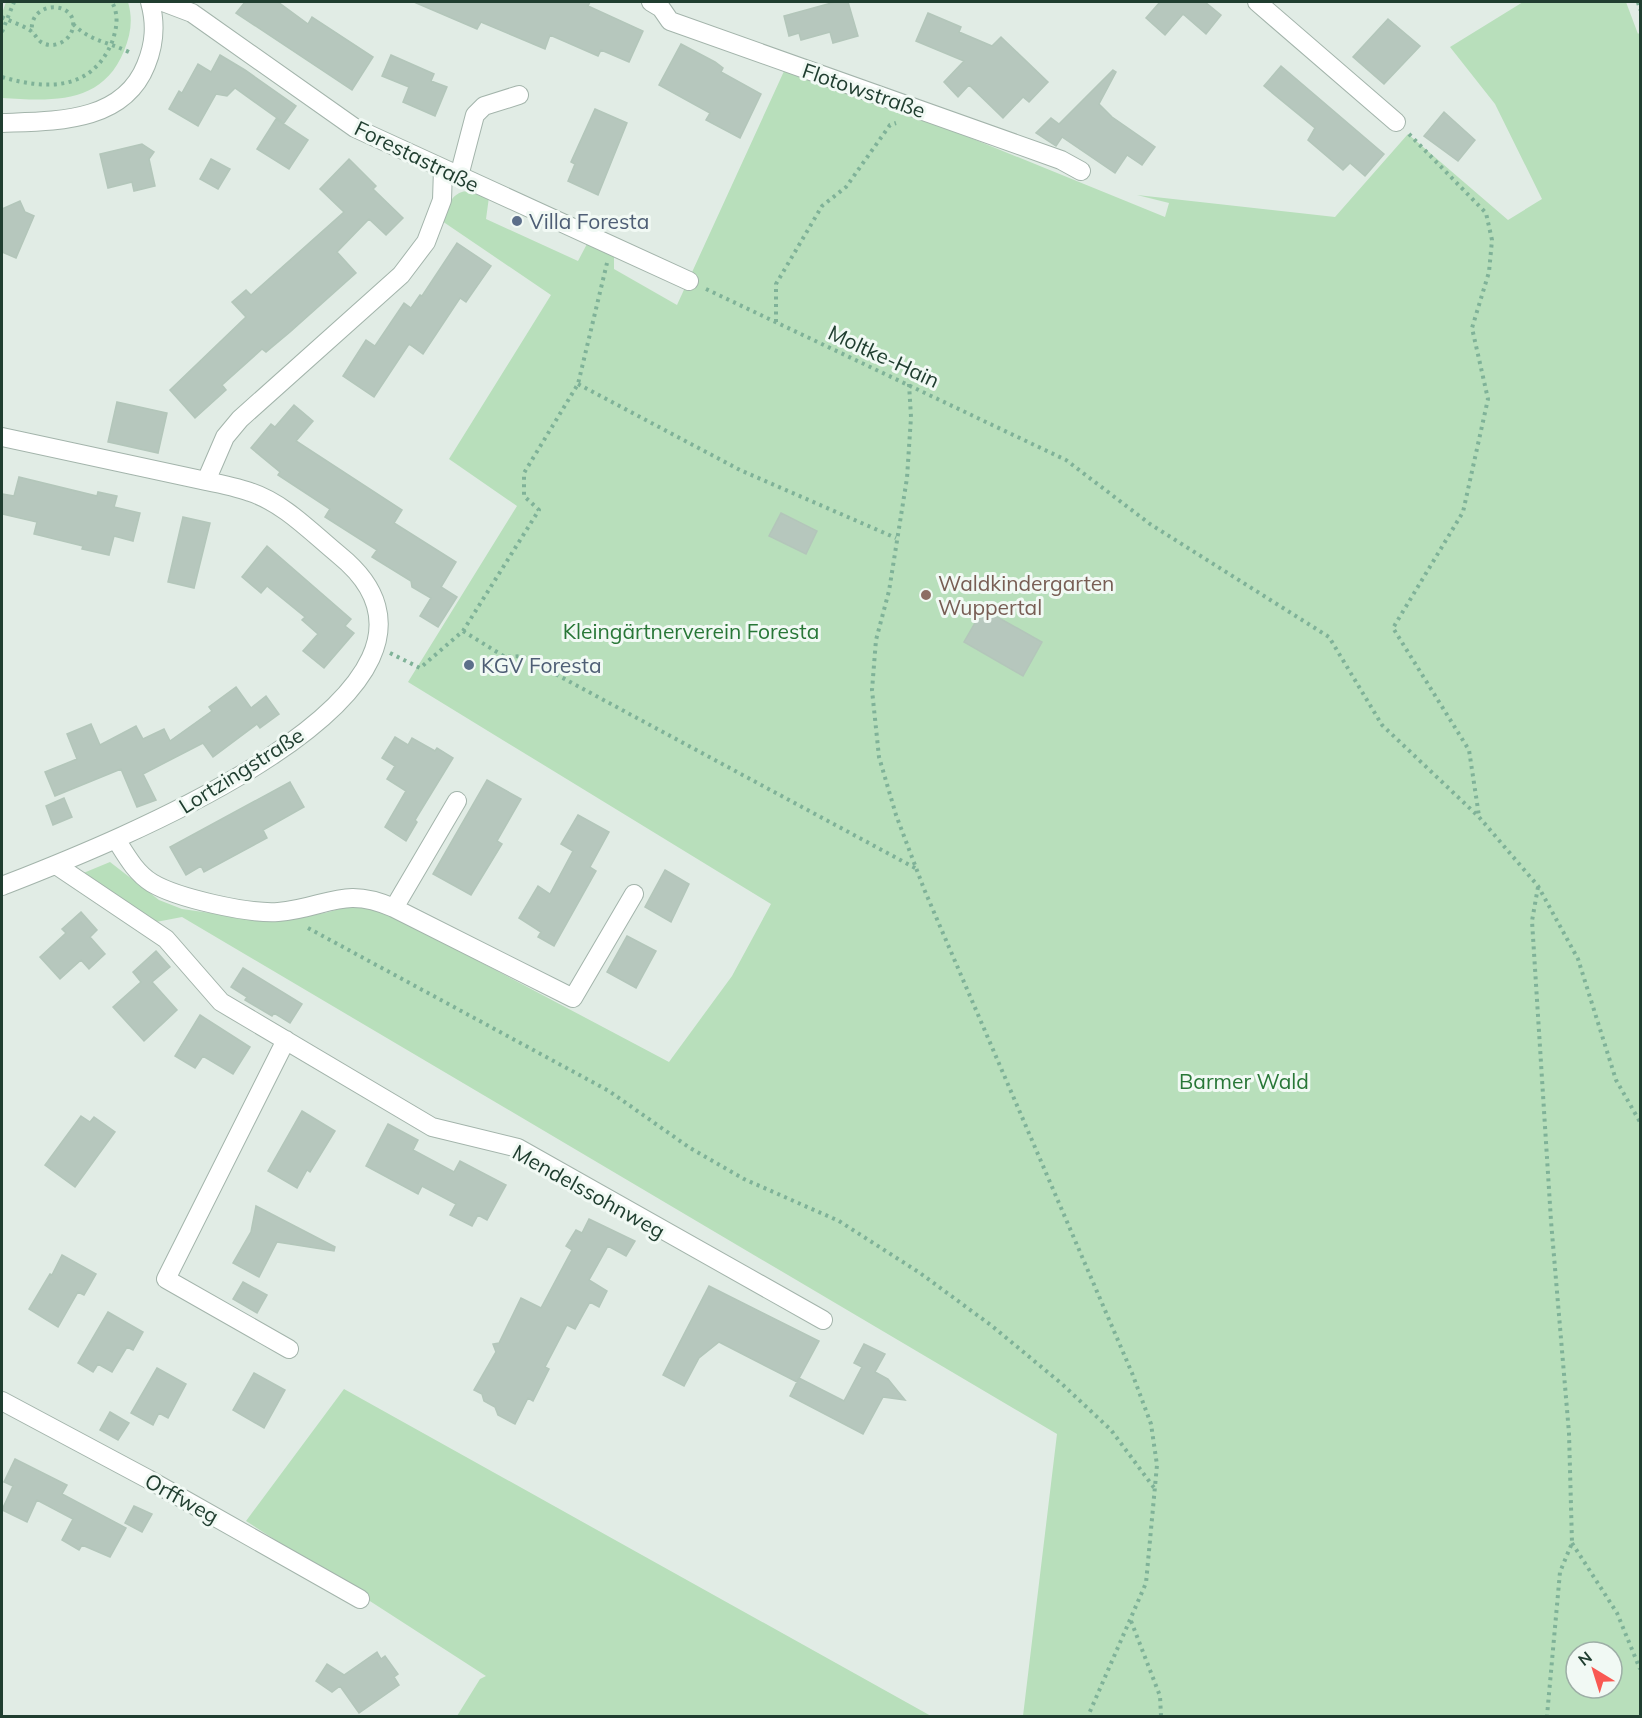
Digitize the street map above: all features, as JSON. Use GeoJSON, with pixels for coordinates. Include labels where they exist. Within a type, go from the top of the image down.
{"type":"FeatureCollection","features":[{"type":"Feature","properties":{"kind":"street"},"geometry":{"type":"LineString","coordinates":[[2,123],[80,117],[107,109],[128,93],[142,74],[152,51],[155,32],[150,2]]}},
{"type":"Feature","properties":{"kind":"street","name":"Forestastraße"},"geometry":{"type":"LineString","coordinates":[[163,2],[192,13],[356,128],[689,281]]}},
{"type":"Feature","properties":{"kind":"street","name":"Flotowstraße"},"geometry":{"type":"LineString","coordinates":[[651,2],[661,8],[670,21],[1061,160],[1081,171]]}},
{"type":"Feature","properties":{"kind":"street"},"geometry":{"type":"LineString","coordinates":[[1257,2],[1396,122]]}},
{"type":"Feature","properties":{"kind":"street"},"geometry":{"type":"LineString","coordinates":[[206,481],[225,436],[240,419],[401,275],[426,242],[475,116],[484,105],[519,95]]}},
{"type":"Feature","properties":{"kind":"street","name":"Lortzingstraße"},"geometry":{"type":"LineString","coordinates":[[2,437],[252,492],[279,506],[358,570],[373,595],[379,621],[376,646],[364,672],[346,694],[303,734],[220,788],[117,841],[2,886]]}},
{"type":"Feature","properties":{"kind":"street"},"geometry":{"type":"LineString","coordinates":[[394,908],[457,801]]}},
{"type":"Feature","properties":{"kind":"street"},"geometry":{"type":"LineString","coordinates":[[117,841],[133,867],[153,884],[206,902],[245,911],[278,912],[345,897],[372,898],[573,998],[634,894]]}},
{"type":"Feature","properties":{"kind":"street","name":"Mendelssohnweg"},"geometry":{"type":"LineString","coordinates":[[56,865],[166,939],[221,1002],[432,1127],[518,1148],[823,1320]]}},
{"type":"Feature","properties":{"kind":"street"},"geometry":{"type":"LineString","coordinates":[[286,1040],[166,1279],[290,1349]]}},
{"type":"Feature","properties":{"kind":"street","name":"Orffweg"},"geometry":{"type":"LineString","coordinates":[[2,1401],[148,1479],[360,1599]]}},
{"type":"Feature","properties":{"kind":"path"},"geometry":{"type":"LineString","coordinates":[[2,32],[4,18],[14,2]]}},
{"type":"Feature","properties":{"kind":"path"},"geometry":{"type":"LineString","coordinates":[[2,77],[27,85],[67,83],[87,77],[104,60],[117,28],[117,9],[112,2]]}},
{"type":"Feature","properties":{"kind":"path"},"geometry":{"type":"LineString","coordinates":[[1638,2],[1641,10]]}},
{"type":"Feature","properties":{"kind":"path"},"geometry":{"type":"LineString","coordinates":[[32,32],[31,21],[37,9],[48,4],[59,4],[69,12],[74,24],[83,34],[129,52]]}},
{"type":"Feature","properties":{"kind":"path"},"geometry":{"type":"LineString","coordinates":[[4,18],[32,32],[39,41],[50,46],[62,43],[71,34],[74,24]]}},
{"type":"Feature","properties":{"kind":"path"},"geometry":{"type":"LineString","coordinates":[[776,322],[776,284],[822,206],[846,187],[890,125],[924,111]]}},
{"type":"Feature","properties":{"kind":"path"},"geometry":{"type":"LineString","coordinates":[[1396,122],[1486,213],[1492,240],[1490,272],[1472,328],[1488,399],[1463,512],[1393,628],[1469,750],[1479,817]]}},
{"type":"Feature","properties":{"kind":"path"},"geometry":{"type":"LineString","coordinates":[[401,658],[420,668],[463,631],[539,510],[524,496],[525,473],[578,384],[606,264]]}},
{"type":"Feature","properties":{"kind":"path","name":"Moltke-Hain"},"geometry":{"type":"LineString","coordinates":[[689,281],[1066,460],[1150,524],[1329,637],[1382,725],[1479,817],[1538,886],[1578,959],[1616,1080],[1641,1122]]}},
{"type":"Feature","properties":{"kind":"path"},"geometry":{"type":"LineString","coordinates":[[578,384],[740,470],[896,537]]}},
{"type":"Feature","properties":{"kind":"path"},"geometry":{"type":"LineString","coordinates":[[909,384],[911,417],[908,478],[896,537],[889,591],[876,640],[872,690],[879,758],[896,815],[917,869],[1132,1372],[1151,1424],[1157,1466],[1146,1583],[1088,1716]]}},
{"type":"Feature","properties":{"kind":"path"},"geometry":{"type":"LineString","coordinates":[[463,631],[505,657],[522,656],[917,869]]}},
{"type":"Feature","properties":{"kind":"path"},"geometry":{"type":"LineString","coordinates":[[1538,886],[1532,921],[1551,1221],[1569,1433],[1572,1543],[1560,1572],[1547,1716]]}},
{"type":"Feature","properties":{"kind":"path"},"geometry":{"type":"LineString","coordinates":[[278,912],[609,1091],[690,1148],[744,1179],[839,1221],[920,1273],[992,1326],[1062,1384],[1111,1430],[1156,1491]]}},
{"type":"Feature","properties":{"kind":"path"},"geometry":{"type":"LineString","coordinates":[[1572,1543],[1617,1613],[1641,1669]]}},
{"type":"Feature","properties":{"kind":"path"},"geometry":{"type":"LineString","coordinates":[[1131,1620],[1160,1696],[1161,1716]]}},
{"type":"Feature","properties":{"kind":"green space"},"geometry":{"type":"Polygon","coordinates":[[[6,2],[128,2],[130,26],[124,51],[114,69],[103,82],[74,96],[39,100],[2,98],[2,13],[6,2]]]}},
{"type":"Feature","properties":{"kind":"green space","name":"Barmer Wald"},"geometry":{"type":"Polygon","coordinates":[[[1523,2],[1626,2],[1638,34],[1640,32],[1640,1716],[1023,1716],[1057,1434],[182,917],[156,922],[81,874],[110,862],[159,900],[182,909],[259,920],[325,913],[350,906],[382,910],[669,1062],[732,976],[771,904],[408,682],[517,506],[449,459],[551,295],[442,221],[453,198],[464,191],[489,197],[486,219],[578,261],[588,242],[614,253],[614,269],[677,305],[785,69],[966,136],[1165,217],[1169,203],[1137,195],[1335,217],[1408,134],[1508,220],[1542,199],[1495,104],[1450,47],[1523,2]]]}},
{"type":"Feature","properties":{"kind":"green space"},"geometry":{"type":"Polygon","coordinates":[[[344,1389],[931,1716],[457,1716],[480,1679],[486,1676],[246,1521],[344,1389]]]}},
{"type":"Feature","properties":{"kind":"building"},"geometry":{"type":"Polygon","coordinates":[[[245,2],[278,2],[308,24],[312,17],[373,57],[352,90],[236,13],[245,2]]]}},
{"type":"Feature","properties":{"kind":"building"},"geometry":{"type":"Polygon","coordinates":[[[414,2],[590,2],[588,6],[643,31],[629,62],[601,50],[598,56],[550,35],[545,49],[481,22],[477,29],[414,2]]]}},
{"type":"Feature","properties":{"kind":"building"},"geometry":{"type":"Polygon","coordinates":[[[835,2],[848,2],[858,36],[833,43],[830,32],[801,40],[799,33],[789,36],[784,16],[835,2]]]}},
{"type":"Feature","properties":{"kind":"building"},"geometry":{"type":"Polygon","coordinates":[[[1160,2],[1205,2],[1221,15],[1206,34],[1183,14],[1165,35],[1146,18],[1160,2]]]}},
{"type":"Feature","properties":{"kind":"building"},"geometry":{"type":"Polygon","coordinates":[[[928,13],[961,27],[959,32],[992,46],[1001,37],[1048,82],[1029,102],[1023,97],[1003,118],[969,85],[958,97],[944,82],[964,61],[916,41],[928,13]]]}},
{"type":"Feature","properties":{"kind":"building"},"geometry":{"type":"Polygon","coordinates":[[[1388,19],[1420,46],[1384,84],[1353,57],[1388,19]]]}},
{"type":"Feature","properties":{"kind":"building"},"geometry":{"type":"Polygon","coordinates":[[[681,44],[715,62],[723,68],[721,72],[761,94],[740,138],[706,120],[710,113],[659,85],[681,44]]]}},
{"type":"Feature","properties":{"kind":"building"},"geometry":{"type":"Polygon","coordinates":[[[220,55],[296,106],[284,123],[235,88],[227,96],[216,94],[198,126],[169,109],[179,91],[182,93],[198,64],[211,72],[220,55]]]}},
{"type":"Feature","properties":{"kind":"building"},"geometry":{"type":"Polygon","coordinates":[[[391,55],[434,74],[431,81],[447,87],[435,116],[403,102],[409,87],[382,76],[391,55]]]}},
{"type":"Feature","properties":{"kind":"building"},"geometry":{"type":"Polygon","coordinates":[[[1281,66],[1384,154],[1365,176],[1350,163],[1343,170],[1308,140],[1315,128],[1264,86],[1281,66]]]}},
{"type":"Feature","properties":{"kind":"building"},"geometry":{"type":"Polygon","coordinates":[[[1113,70],[1116,72],[1099,104],[1112,117],[1155,147],[1142,165],[1127,155],[1115,173],[1062,137],[1056,146],[1036,133],[1051,118],[1059,124],[1113,70]]]}},
{"type":"Feature","properties":{"kind":"building"},"geometry":{"type":"Polygon","coordinates":[[[595,109],[627,123],[598,195],[568,181],[575,164],[571,162],[595,109]]]}},
{"type":"Feature","properties":{"kind":"building"},"geometry":{"type":"Polygon","coordinates":[[[1444,112],[1475,140],[1458,161],[1424,136],[1444,112]]]}},
{"type":"Feature","properties":{"kind":"building"},"geometry":{"type":"Polygon","coordinates":[[[276,119],[308,140],[289,169],[257,149],[276,119]]]}},
{"type":"Feature","properties":{"kind":"building"},"geometry":{"type":"Polygon","coordinates":[[[142,144],[154,152],[149,159],[155,186],[134,191],[132,182],[108,188],[100,154],[142,144]]]}},
{"type":"Feature","properties":{"kind":"building"},"geometry":{"type":"Polygon","coordinates":[[[211,159],[230,169],[218,189],[200,179],[211,159]]]}},
{"type":"Feature","properties":{"kind":"building"},"geometry":{"type":"Polygon","coordinates":[[[349,159],[376,186],[373,189],[403,218],[386,235],[369,219],[337,252],[356,273],[290,332],[266,352],[262,349],[222,385],[226,390],[195,418],[170,390],[246,317],[232,302],[246,290],[251,295],[344,212],[320,189],[349,159]]]}},
{"type":"Feature","properties":{"kind":"building"},"geometry":{"type":"Polygon","coordinates":[[[20,201],[25,212],[34,216],[16,258],[2,252],[2,209],[20,201]]]}},
{"type":"Feature","properties":{"kind":"building"},"geometry":{"type":"Polygon","coordinates":[[[457,243],[491,266],[466,302],[460,298],[423,354],[409,344],[374,397],[343,376],[366,340],[375,346],[404,303],[411,308],[420,295],[422,296],[457,243]]]}},
{"type":"Feature","properties":{"kind":"building"},"geometry":{"type":"Polygon","coordinates":[[[117,402],[167,413],[158,453],[108,442],[117,402]]]}},
{"type":"Feature","properties":{"kind":"building"},"geometry":{"type":"Polygon","coordinates":[[[294,405],[313,421],[296,441],[402,510],[394,523],[456,562],[441,587],[457,597],[438,627],[420,616],[431,598],[412,587],[411,581],[372,557],[377,550],[325,517],[330,509],[278,475],[280,472],[251,448],[271,424],[275,427],[294,405]]]}},
{"type":"Feature","properties":{"kind":"building"},"geometry":{"type":"Polygon","coordinates":[[[19,477],[97,496],[98,492],[117,496],[114,507],[140,513],[133,541],[114,536],[109,555],[34,534],[37,522],[2,514],[2,494],[14,496],[19,477]]]}},
{"type":"Feature","properties":{"kind":"building"},"geometry":{"type":"Polygon","coordinates":[[[781,513],[817,531],[806,554],[769,536],[781,513]]]}},
{"type":"Feature","properties":{"kind":"building"},"geometry":{"type":"Polygon","coordinates":[[[183,517],[210,523],[194,588],[168,582],[183,517]]]}},
{"type":"Feature","properties":{"kind":"building"},"geometry":{"type":"Polygon","coordinates":[[[267,546],[351,619],[345,626],[354,633],[324,668],[303,651],[318,634],[302,620],[305,617],[267,586],[261,593],[242,577],[267,546]]]}},
{"type":"Feature","properties":{"kind":"building"},"geometry":{"type":"Polygon","coordinates":[[[983,609],[1042,642],[1023,676],[964,642],[983,609]]]}},
{"type":"Feature","properties":{"kind":"building"},"geometry":{"type":"Polygon","coordinates":[[[236,687],[251,708],[266,696],[279,714],[260,728],[257,724],[213,757],[203,743],[143,774],[156,800],[137,807],[121,769],[55,796],[45,772],[77,759],[67,734],[91,724],[100,745],[136,726],[143,739],[164,729],[170,741],[212,711],[209,707],[236,687]]]}},
{"type":"Feature","properties":{"kind":"building"},"geometry":{"type":"Polygon","coordinates":[[[395,737],[408,745],[412,738],[435,751],[437,748],[453,758],[415,820],[417,822],[406,841],[385,827],[406,791],[387,779],[395,766],[382,758],[395,737]]]}},
{"type":"Feature","properties":{"kind":"building"},"geometry":{"type":"Polygon","coordinates":[[[487,780],[521,799],[497,841],[502,844],[471,895],[433,874],[487,780]]]}},
{"type":"Feature","properties":{"kind":"building"},"geometry":{"type":"Polygon","coordinates":[[[290,782],[304,807],[263,830],[267,838],[204,872],[201,866],[186,875],[170,847],[290,782]]]}},
{"type":"Feature","properties":{"kind":"building"},"geometry":{"type":"Polygon","coordinates":[[[64,798],[72,817],[53,825],[46,806],[64,798]]]}},
{"type":"Feature","properties":{"kind":"building"},"geometry":{"type":"Polygon","coordinates":[[[578,815],[609,832],[590,867],[596,871],[554,946],[538,937],[541,932],[519,918],[538,886],[550,894],[573,851],[561,844],[578,815]]]}},
{"type":"Feature","properties":{"kind":"building"},"geometry":{"type":"Polygon","coordinates":[[[665,870],[689,884],[671,922],[645,907],[665,870]]]}},
{"type":"Feature","properties":{"kind":"building"},"geometry":{"type":"Polygon","coordinates":[[[81,912],[97,930],[90,937],[105,954],[89,969],[81,960],[60,979],[40,957],[66,933],[62,929],[81,912]]]}},
{"type":"Feature","properties":{"kind":"building"},"geometry":{"type":"Polygon","coordinates":[[[627,936],[656,951],[636,988],[607,972],[627,936]]]}},
{"type":"Feature","properties":{"kind":"building"},"geometry":{"type":"Polygon","coordinates":[[[156,951],[170,967],[152,982],[177,1010],[144,1041],[113,1007],[141,982],[133,972],[156,951]]]}},
{"type":"Feature","properties":{"kind":"building"},"geometry":{"type":"Polygon","coordinates":[[[243,968],[302,1004],[290,1023],[274,1013],[272,1016],[245,1000],[247,997],[231,987],[243,968]]]}},
{"type":"Feature","properties":{"kind":"building"},"geometry":{"type":"Polygon","coordinates":[[[200,1015],[250,1047],[233,1074],[203,1056],[195,1068],[175,1056],[200,1015]]]}},
{"type":"Feature","properties":{"kind":"building"},"geometry":{"type":"Polygon","coordinates":[[[302,1111],[335,1131],[310,1172],[307,1170],[297,1188],[268,1171],[302,1111]]]}},
{"type":"Feature","properties":{"kind":"building"},"geometry":{"type":"Polygon","coordinates":[[[81,1116],[90,1122],[94,1117],[115,1132],[75,1187],[45,1165],[81,1116]]]}},
{"type":"Feature","properties":{"kind":"building"},"geometry":{"type":"Polygon","coordinates":[[[388,1124],[418,1140],[413,1150],[454,1172],[460,1161],[506,1185],[487,1220],[478,1215],[472,1226],[450,1215],[456,1204],[422,1186],[418,1194],[366,1166],[388,1124]]]}},
{"type":"Feature","properties":{"kind":"building"},"geometry":{"type":"Polygon","coordinates":[[[256,1206],[335,1247],[334,1251],[277,1242],[259,1277],[233,1263],[251,1232],[256,1206]]]}},
{"type":"Feature","properties":{"kind":"building"},"geometry":{"type":"Polygon","coordinates":[[[589,1219],[635,1241],[626,1256],[608,1246],[589,1280],[607,1291],[599,1307],[590,1302],[575,1329],[567,1325],[545,1367],[549,1369],[533,1401],[528,1398],[515,1424],[498,1415],[495,1407],[484,1401],[482,1394],[474,1390],[496,1352],[493,1344],[499,1343],[521,1298],[541,1308],[572,1250],[566,1246],[576,1230],[582,1233],[589,1219]]]}},
{"type":"Feature","properties":{"kind":"building"},"geometry":{"type":"Polygon","coordinates":[[[62,1255],[96,1274],[84,1295],[78,1292],[58,1327],[29,1309],[50,1274],[52,1275],[62,1255]]]}},
{"type":"Feature","properties":{"kind":"building"},"geometry":{"type":"Polygon","coordinates":[[[243,1282],[267,1295],[257,1313],[233,1299],[243,1282]]]}},
{"type":"Feature","properties":{"kind":"building"},"geometry":{"type":"Polygon","coordinates":[[[709,1286],[819,1341],[797,1382],[719,1342],[699,1358],[684,1386],[663,1375],[709,1286]]]}},
{"type":"Feature","properties":{"kind":"building"},"geometry":{"type":"Polygon","coordinates":[[[108,1312],[143,1332],[133,1350],[127,1347],[112,1372],[98,1364],[93,1372],[78,1363],[108,1312]]]}},
{"type":"Feature","properties":{"kind":"building"},"geometry":{"type":"Polygon","coordinates":[[[864,1344],[885,1354],[875,1372],[888,1379],[905,1400],[883,1397],[863,1434],[790,1396],[799,1378],[844,1401],[862,1367],[854,1363],[864,1344]]]}},
{"type":"Feature","properties":{"kind":"building"},"geometry":{"type":"Polygon","coordinates":[[[157,1368],[186,1384],[168,1418],[159,1413],[153,1425],[131,1413],[157,1368]]]}},
{"type":"Feature","properties":{"kind":"building"},"geometry":{"type":"Polygon","coordinates":[[[254,1373],[285,1390],[264,1428],[233,1410],[254,1373]]]}},
{"type":"Feature","properties":{"kind":"building"},"geometry":{"type":"Polygon","coordinates":[[[110,1412],[129,1423],[118,1440],[100,1430],[110,1412]]]}},
{"type":"Feature","properties":{"kind":"building"},"geometry":{"type":"Polygon","coordinates":[[[15,1459],[67,1485],[62,1494],[126,1528],[110,1557],[82,1545],[79,1550],[62,1540],[73,1519],[37,1500],[27,1522],[2,1510],[13,1486],[4,1482],[15,1459]]]}},
{"type":"Feature","properties":{"kind":"building"},"geometry":{"type":"Polygon","coordinates":[[[134,1506],[152,1514],[142,1532],[125,1523],[134,1506]]]}},
{"type":"Feature","properties":{"kind":"building"},"geometry":{"type":"Polygon","coordinates":[[[377,1652],[381,1659],[385,1656],[398,1674],[394,1677],[399,1685],[359,1713],[340,1686],[332,1692],[316,1681],[327,1664],[344,1675],[377,1652]]]}},
{"type":"Feature","properties":{"kind":"place","name":"Villa Foresta"},"geometry":{"type":"Point","coordinates":[517,221]}},
{"type":"Feature","properties":{"kind":"place","name":"Waldkindergarten Wuppertal"},"geometry":{"type":"Point","coordinates":[926,595]}},
{"type":"Feature","properties":{"kind":"place","name":"KGV Foresta"},"geometry":{"type":"Point","coordinates":[469,665]}},
{"type":"Feature","properties":{"kind":"park label","name":"Kleingärtnerverein Foresta"},"geometry":{"type":"Point","coordinates":[691,631]}}]}
